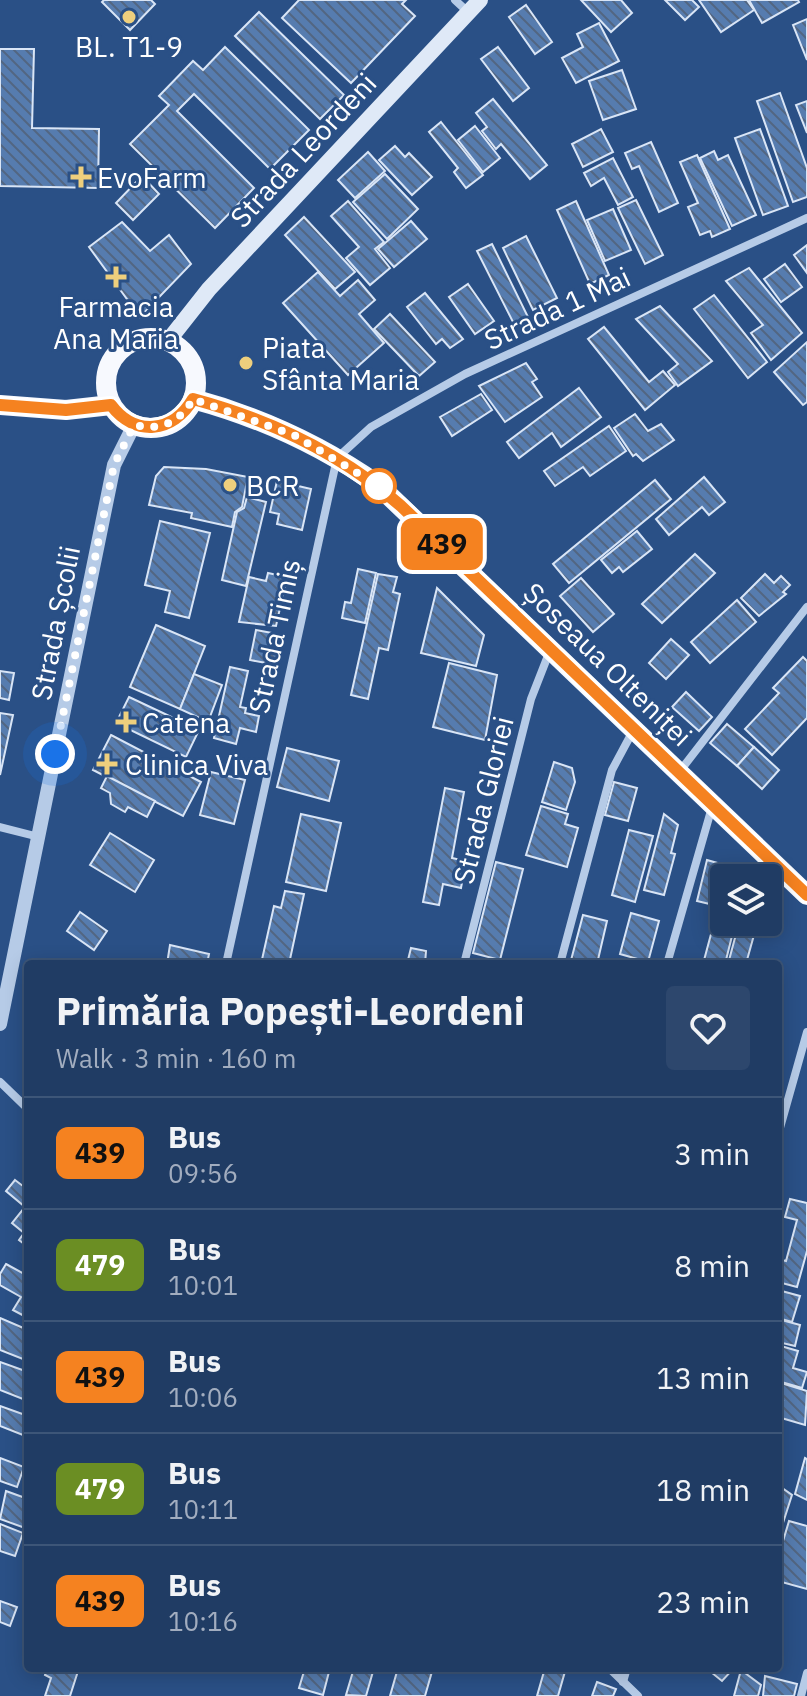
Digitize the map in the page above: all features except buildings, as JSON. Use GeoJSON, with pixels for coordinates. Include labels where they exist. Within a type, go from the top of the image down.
{"type":"FeatureCollection","features":[{"type":"Feature","properties":{"kind":"main road","name":"Strada Leordeni"},"geometry":{"type":"LineString","coordinates":[[168,341],[209,289],[474,6]]}},
{"type":"Feature","properties":{"kind":"main road"},"geometry":{"type":"LineString","coordinates":[[156,337],[168,341],[189,359],[195,372],[193,399],[178,419],[166,425],[134,425],[111,405],[105,381],[113,357],[132,341],[156,337]]}},
{"type":"Feature","properties":{"kind":"main road","name":"Șoseaua Olteniței"},"geometry":{"type":"LineString","coordinates":[[193,399],[263,422],[337,458],[401,506],[807,895]]}},
{"type":"Feature","properties":{"kind":"main road"},"geometry":{"type":"LineString","coordinates":[[0,405],[66,410],[111,405]]}},
{"type":"Feature","properties":{"kind":"street"},"geometry":{"type":"LineString","coordinates":[[455,0],[474,6]]}},
{"type":"Feature","properties":{"kind":"street","name":"Strada 1 Mai"},"geometry":{"type":"LineString","coordinates":[[337,458],[371,427],[465,374],[807,218]]}},
{"type":"Feature","properties":{"kind":"street","name":"Strada Școlii"},"geometry":{"type":"LineString","coordinates":[[0,1024],[114,465],[134,425]]}},
{"type":"Feature","properties":{"kind":"street","name":"Strada Timiș"},"geometry":{"type":"LineString","coordinates":[[227,960],[337,458]]}},
{"type":"Feature","properties":{"kind":"street"},"geometry":{"type":"LineString","coordinates":[[679,772],[807,607]]}},
{"type":"Feature","properties":{"kind":"street","name":"Strada Gloriei"},"geometry":{"type":"LineString","coordinates":[[465,960],[531,699],[551,649]]}},
{"type":"Feature","properties":{"kind":"street"},"geometry":{"type":"LineString","coordinates":[[561,960],[612,770],[634,728]]}},
{"type":"Feature","properties":{"kind":"street"},"geometry":{"type":"LineString","coordinates":[[668,960],[713,804]]}},
{"type":"Feature","properties":{"kind":"street"},"geometry":{"type":"LineString","coordinates":[[0,827],[39,837]]}},
{"type":"Feature","properties":{"kind":"street"},"geometry":{"type":"LineString","coordinates":[[782,1121],[807,1032]]}},
{"type":"Feature","properties":{"kind":"street"},"geometry":{"type":"LineString","coordinates":[[0,1082],[24,1105]]}},
{"type":"Feature","properties":{"kind":"street"},"geometry":{"type":"LineString","coordinates":[[613,1672],[638,1696]]}},
{"type":"Feature","properties":{"kind":"street"},"geometry":{"type":"LineString","coordinates":[[623,1682],[626,1672]]}},
{"type":"Feature","properties":{"kind":"street"},"geometry":{"type":"LineString","coordinates":[[801,1696],[807,1673]]}},
{"type":"Feature","properties":{"kind":"bus line","name":"439"},"geometry":{"type":"LineString","coordinates":[[0,405],[66,410],[111,405],[126,421],[154,428],[178,419],[193,399],[263,422],[337,458],[378,485],[401,506],[807,895]]}},
{"type":"Feature","properties":{"kind":"place","name":"BL. T1-9"},"geometry":{"type":"Point","coordinates":[129,17]}},
{"type":"Feature","properties":{"kind":"place","name":"EvoFarm"},"geometry":{"type":"Point","coordinates":[81,177]}},
{"type":"Feature","properties":{"kind":"place","name":"Farmacia Ana Maria"},"geometry":{"type":"Point","coordinates":[116,277]}},
{"type":"Feature","properties":{"kind":"place","name":"Piata Sfânta Maria"},"geometry":{"type":"Point","coordinates":[246,363]}},
{"type":"Feature","properties":{"kind":"place","name":"BCR"},"geometry":{"type":"Point","coordinates":[230,485]}},
{"type":"Feature","properties":{"kind":"place","name":"Catena"},"geometry":{"type":"Point","coordinates":[126,722]}},
{"type":"Feature","properties":{"kind":"place","name":"Clinica Viva"},"geometry":{"type":"Point","coordinates":[107,764]}},
{"type":"Feature","properties":{"kind":"route"},"geometry":{"type":"LineString","coordinates":[[55,754],[114,465],[124,439],[134,425],[154,428],[166,425],[178,419],[193,399],[294,435],[337,458],[379,486]]}}]}
